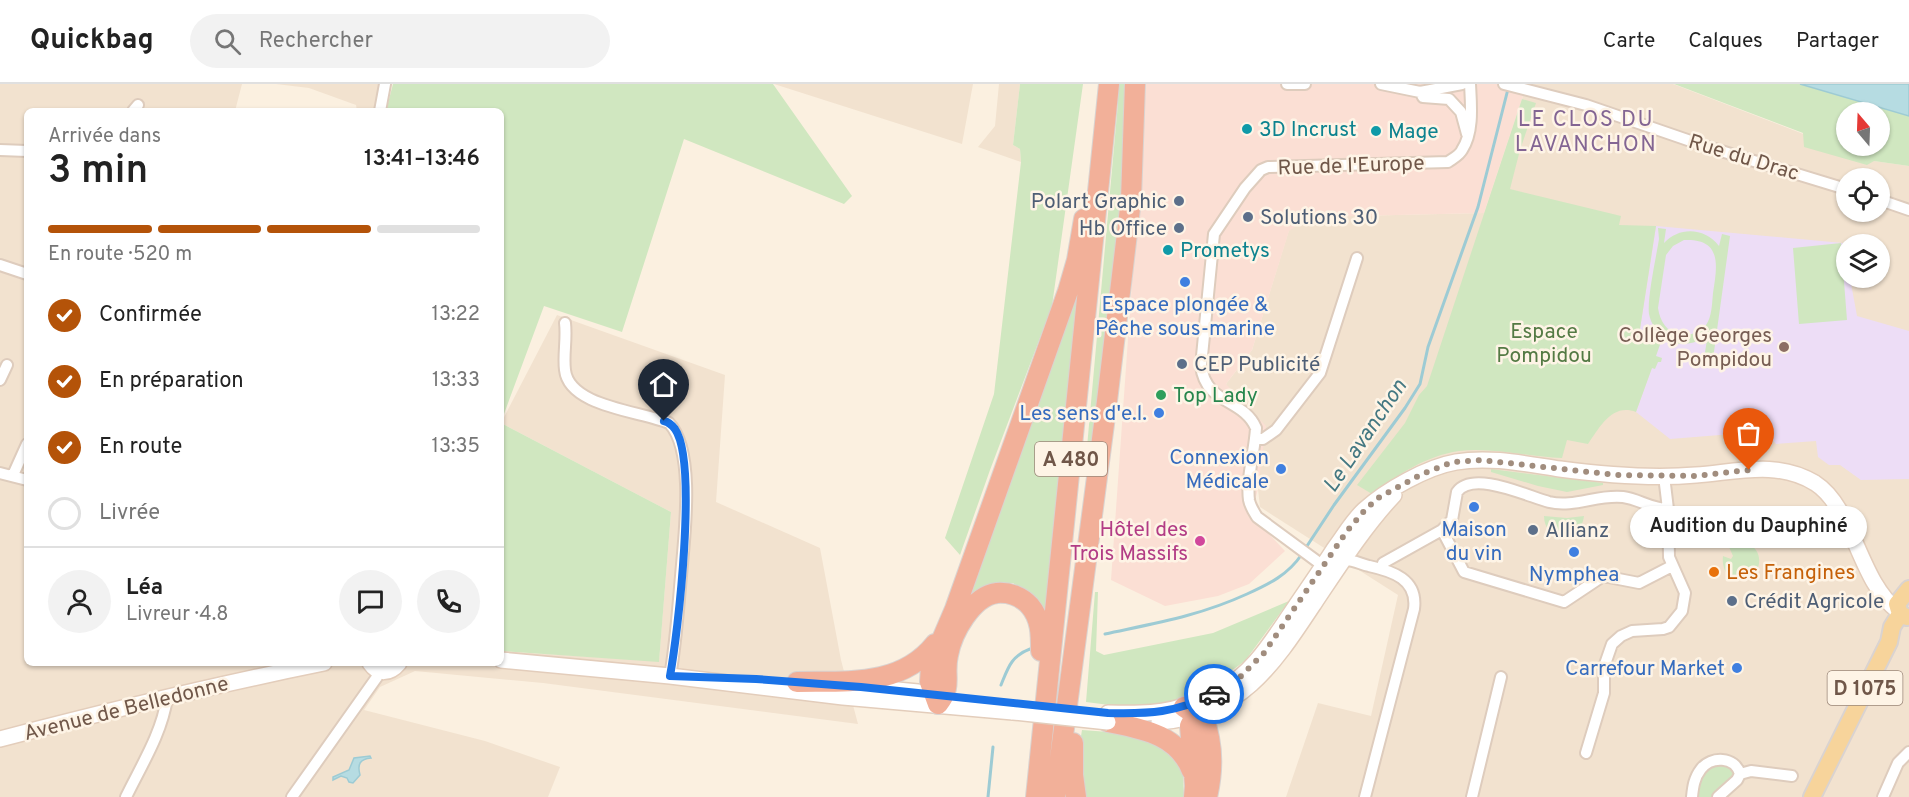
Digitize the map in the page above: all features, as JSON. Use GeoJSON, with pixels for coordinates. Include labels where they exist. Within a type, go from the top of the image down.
{"type":"FeatureCollection","features":[{"type":"Feature","properties":{"kind":"highway","name":"A 480"},"geometry":{"type":"LineString","coordinates":[[1035,797],[1109,84]]}},
{"type":"Feature","properties":{"kind":"highway","name":"A 480"},"geometry":{"type":"LineString","coordinates":[[1055,797],[1131,200],[1136,84]]}},
{"type":"Feature","properties":{"kind":"highway"},"geometry":{"type":"LineString","coordinates":[[1035,797],[1041,636],[1039,621],[1028,604],[1013,594],[1000,593],[982,598],[960,626],[948,653],[948,684],[940,697],[930,682],[930,670],[956,609],[1068,291],[1081,238],[1095,135],[1105,121]]}},
{"type":"Feature","properties":{"kind":"highway"},"geometry":{"type":"LineString","coordinates":[[1076,797],[1073,744],[1107,401]]}},
{"type":"Feature","properties":{"kind":"highway"},"geometry":{"type":"LineString","coordinates":[[798,682],[868,680],[895,674],[918,661],[944,633]]}},
{"type":"Feature","properties":{"kind":"highway"},"geometry":{"type":"LineString","coordinates":[[1190,711],[1202,706],[1227,687]]}},
{"type":"Feature","properties":{"kind":"highway"},"geometry":{"type":"LineString","coordinates":[[1209,733],[1214,714],[1219,706]]}},
{"type":"Feature","properties":{"kind":"highway"},"geometry":{"type":"LineString","coordinates":[[1190,711],[1203,717],[1209,733],[1212,770],[1207,797]]}},
{"type":"Feature","properties":{"kind":"highway"},"geometry":{"type":"LineString","coordinates":[[1190,711],[1189,732],[1194,788]]}},
{"type":"Feature","properties":{"kind":"highway"},"geometry":{"type":"LineString","coordinates":[[1108,717],[1152,732],[1170,742],[1184,754],[1194,788]]}},
{"type":"Feature","properties":{"kind":"main road"},"geometry":{"type":"LineString","coordinates":[[1227,687],[1249,670],[1264,653],[1318,561],[1365,510],[1378,498],[1408,481],[1453,462],[1481,460],[1616,475],[1664,476],[1768,468],[1802,476],[1819,486],[1827,494],[1838,510],[1870,573],[1905,605]]}},
{"type":"Feature","properties":{"kind":"main road"},"geometry":{"type":"LineString","coordinates":[[670,676],[798,682],[940,697],[1015,708],[1161,722],[1190,711],[1219,706],[1249,686],[1274,662],[1373,519],[1408,481]]}},
{"type":"Feature","properties":{"kind":"main road"},"geometry":{"type":"LineString","coordinates":[[1318,561],[1328,573],[1328,584]]}},
{"type":"Feature","properties":{"kind":"main road","name":"D 1075"},"geometry":{"type":"LineString","coordinates":[[1812,797],[1889,642],[1892,627],[1905,605]]}},
{"type":"Feature","properties":{"kind":"main road"},"geometry":{"type":"LineString","coordinates":[[504,660],[670,676],[843,697],[940,697]]}},
{"type":"Feature","properties":{"kind":"main road","name":"Avenue de Belledonne"},"geometry":{"type":"LineString","coordinates":[[0,739],[311,666]]}},
{"type":"Feature","properties":{"kind":"main road"},"geometry":{"type":"LineString","coordinates":[[374,667],[388,672],[395,666]]}},
{"type":"Feature","properties":{"kind":"street"},"geometry":{"type":"LineString","coordinates":[[381,108],[385,84]]}},
{"type":"Feature","properties":{"kind":"street"},"geometry":{"type":"LineString","coordinates":[[1287,84],[1305,84]]}},
{"type":"Feature","properties":{"kind":"street"},"geometry":{"type":"LineString","coordinates":[[1380,84],[1420,88],[1462,84]]}},
{"type":"Feature","properties":{"kind":"street","name":"Rue de l'Europe"},"geometry":{"type":"LineString","coordinates":[[1318,561],[1257,518],[1249,501],[1256,428],[1253,421],[1212,392],[1204,382],[1201,366],[1213,238],[1245,188],[1261,170],[1268,167],[1448,162],[1462,151],[1467,135],[1472,116],[1470,84]]}},
{"type":"Feature","properties":{"kind":"street","name":"Rue du Drac"},"geometry":{"type":"LineString","coordinates":[[1504,84],[1586,105],[1708,147],[1836,186]]}},
{"type":"Feature","properties":{"kind":"street"},"geometry":{"type":"LineString","coordinates":[[1420,88],[1423,97],[1449,99],[1461,112],[1467,135]]}},
{"type":"Feature","properties":{"kind":"street"},"geometry":{"type":"LineString","coordinates":[[0,150],[24,151]]}},
{"type":"Feature","properties":{"kind":"street"},"geometry":{"type":"LineString","coordinates":[[1890,203],[1909,210]]}},
{"type":"Feature","properties":{"kind":"street"},"geometry":{"type":"LineString","coordinates":[[1255,439],[1263,439],[1276,430],[1320,372],[1357,258]]}},
{"type":"Feature","properties":{"kind":"street"},"geometry":{"type":"LineString","coordinates":[[0,265],[24,273]]}},
{"type":"Feature","properties":{"kind":"street"},"geometry":{"type":"LineString","coordinates":[[565,323],[565,370],[567,379],[574,389],[596,401],[669,423],[675,429],[680,441],[687,501],[670,676]]}},
{"type":"Feature","properties":{"kind":"street"},"geometry":{"type":"LineString","coordinates":[[0,380],[7,364]]}},
{"type":"Feature","properties":{"kind":"street"},"geometry":{"type":"LineString","coordinates":[[13,475],[24,451]]}},
{"type":"Feature","properties":{"kind":"street"},"geometry":{"type":"LineString","coordinates":[[0,473],[24,479]]}},
{"type":"Feature","properties":{"kind":"street"},"geometry":{"type":"LineString","coordinates":[[1586,753],[1604,693],[1604,667],[1612,644],[1621,636],[1632,631],[1669,627],[1682,611],[1685,601],[1685,593],[1669,557],[1668,509],[1664,476]]}},
{"type":"Feature","properties":{"kind":"street"},"geometry":{"type":"LineString","coordinates":[[1382,569],[1383,563],[1442,530],[1452,520],[1456,492],[1460,488],[1482,483],[1560,504],[1624,497],[1650,506],[1668,509]]}},
{"type":"Feature","properties":{"kind":"street"},"geometry":{"type":"LineString","coordinates":[[1442,530],[1464,572],[1564,602],[1603,576],[1639,583],[1672,566]]}},
{"type":"Feature","properties":{"kind":"street"},"geometry":{"type":"LineString","coordinates":[[1318,561],[1344,560],[1395,573],[1408,582],[1413,592],[1415,605],[1365,797]]}},
{"type":"Feature","properties":{"kind":"street"},"geometry":{"type":"LineString","coordinates":[[292,797],[377,677],[374,667]]}},
{"type":"Feature","properties":{"kind":"street"},"geometry":{"type":"LineString","coordinates":[[1472,797],[1501,676]]}},
{"type":"Feature","properties":{"kind":"street"},"geometry":{"type":"LineString","coordinates":[[126,797],[154,741],[166,710],[167,698]]}},
{"type":"Feature","properties":{"kind":"street"},"geometry":{"type":"LineString","coordinates":[[1883,797],[1898,763],[1909,752]]}},
{"type":"Feature","properties":{"kind":"street"},"geometry":{"type":"LineString","coordinates":[[1692,797],[1694,783],[1699,772],[1708,762],[1731,761],[1740,774],[1737,780],[1718,797]]}},
{"type":"Feature","properties":{"kind":"street"},"geometry":{"type":"LineString","coordinates":[[1740,774],[1750,771],[1792,776]]}},
{"type":"Feature","properties":{"kind":"shaded area"},"geometry":{"type":"Polygon","coordinates":[[[0,84],[242,84],[236,108],[24,108],[24,666],[504,666],[504,651],[659,661],[671,512],[504,425],[504,417],[557,315],[725,375],[716,502],[820,548],[841,660],[858,724],[543,683],[415,671],[380,687],[364,710],[485,741],[560,767],[548,797],[0,797],[0,84]]]}},
{"type":"Feature","properties":{"kind":"shaded area"},"geometry":{"type":"Polygon","coordinates":[[[276,84],[381,84],[375,108],[356,108],[356,105],[309,88],[276,84]]]}},
{"type":"Feature","properties":{"kind":"shaded area"},"geometry":{"type":"Polygon","coordinates":[[[774,84],[973,84],[962,144],[774,84]]]}},
{"type":"Feature","properties":{"kind":"shaded area"},"geometry":{"type":"Polygon","coordinates":[[[999,84],[1020,84],[1013,145],[1020,149],[1021,162],[978,147],[995,126],[999,84]]]}},
{"type":"Feature","properties":{"kind":"shaded area"},"geometry":{"type":"Polygon","coordinates":[[[1146,84],[1527,84],[1484,213],[1310,217],[1289,231],[1252,350],[1226,384],[1266,426],[1258,489],[1251,515],[1285,551],[1249,584],[1218,596],[1165,606],[1111,580],[1146,84]]]}},
{"type":"Feature","properties":{"kind":"shaded area"},"geometry":{"type":"Polygon","coordinates":[[[1527,84],[1673,84],[1836,146],[1836,156],[1861,156],[1874,161],[1909,166],[1909,797],[1286,797],[1318,703],[1371,716],[1398,595],[1260,507],[1258,489],[1226,384],[1252,350],[1289,230],[1309,217],[1484,213],[1527,84]]]}},
{"type":"Feature","properties":{"kind":"shaded area","name":"Collège Georges Pompidou"},"geometry":{"type":"Polygon","coordinates":[[[1656,226],[1836,242],[1836,288],[1852,288],[1857,316],[1909,331],[1909,479],[1861,480],[1840,465],[1829,465],[1818,457],[1816,441],[1776,444],[1771,438],[1770,431],[1670,439],[1636,412],[1656,356],[1640,329],[1656,226]]]}},
{"type":"Feature","properties":{"kind":"green space"},"geometry":{"type":"Polygon","coordinates":[[[393,84],[773,84],[852,196],[844,204],[684,139],[622,332],[544,306],[504,414],[504,108],[387,108],[393,84]]]}},
{"type":"Feature","properties":{"kind":"green space"},"geometry":{"type":"Polygon","coordinates":[[[1020,84],[1083,84],[1052,306],[960,555],[945,538],[994,394],[1021,162],[1020,149],[1013,145],[1020,84]]]}},
{"type":"Feature","properties":{"kind":"green space"},"geometry":{"type":"Polygon","coordinates":[[[1117,84],[1128,84],[1128,148],[1092,446],[1087,447],[1118,103],[1116,102],[1117,84]]]}},
{"type":"Feature","properties":{"kind":"green space"},"geometry":{"type":"Polygon","coordinates":[[[1674,84],[1800,84],[1861,102],[1836,102],[1836,156],[1890,156],[1890,110],[1909,116],[1909,166],[1874,161],[1867,165],[1804,147],[1803,133],[1674,84]]]}},
{"type":"Feature","properties":{"kind":"green space","name":"Espace Pompidou"},"geometry":{"type":"Polygon","coordinates":[[[1522,99],[1536,103],[1510,189],[1621,216],[1619,225],[1656,226],[1640,329],[1641,332],[1662,339],[1656,356],[1662,358],[1661,362],[1658,362],[1655,369],[1652,368],[1636,412],[1628,410],[1613,414],[1602,424],[1588,444],[1567,440],[1562,458],[1485,450],[1447,453],[1413,467],[1372,494],[1357,485],[1405,423],[1419,395],[1427,386],[1522,99]]]}},
{"type":"Feature","properties":{"kind":"green space"},"geometry":{"type":"Polygon","coordinates":[[[1658,228],[1666,229],[1664,243],[1677,234],[1692,231],[1707,236],[1719,246],[1722,234],[1730,236],[1713,359],[1704,358],[1707,340],[1704,338],[1689,343],[1674,343],[1661,336],[1651,321],[1649,298],[1659,239],[1658,228]],[[1684,240],[1673,246],[1666,255],[1658,308],[1660,318],[1665,325],[1680,336],[1704,328],[1711,310],[1716,273],[1715,256],[1706,244],[1684,240]]]}},
{"type":"Feature","properties":{"kind":"green space"},"geometry":{"type":"Polygon","coordinates":[[[1836,244],[1836,288],[1845,288],[1847,320],[1799,324],[1793,248],[1836,244]]]}},
{"type":"Feature","properties":{"kind":"green space"},"geometry":{"type":"Polygon","coordinates":[[[1073,290],[1079,291],[1045,616],[1013,583],[1000,583],[976,591],[961,612],[1073,290]]]}},
{"type":"Feature","properties":{"kind":"green space"},"geometry":{"type":"Polygon","coordinates":[[[504,425],[671,512],[659,662],[504,651],[504,425]]]}},
{"type":"Feature","properties":{"kind":"green space"},"geometry":{"type":"Polygon","coordinates":[[[1491,469],[1603,483],[1603,485],[1567,492],[1491,472],[1491,469]]]}},
{"type":"Feature","properties":{"kind":"green space"},"geometry":{"type":"Polygon","coordinates":[[[1544,516],[1567,518],[1584,516],[1574,536],[1573,534],[1562,536],[1546,527],[1544,516]]]}},
{"type":"Feature","properties":{"kind":"green space"},"geometry":{"type":"Polygon","coordinates":[[[1736,543],[1748,544],[1756,549],[1759,557],[1759,565],[1755,573],[1741,580],[1727,573],[1723,562],[1723,556],[1731,559],[1733,556],[1729,547],[1736,543]]]}},
{"type":"Feature","properties":{"kind":"green space"},"geometry":{"type":"Polygon","coordinates":[[[1095,592],[1098,592],[1096,651],[1104,655],[1213,633],[1289,601],[1245,661],[1213,684],[1168,705],[1117,706],[1086,702],[1095,592]]]}},
{"type":"Feature","properties":{"kind":"green space"},"geometry":{"type":"Polygon","coordinates":[[[1082,730],[1136,734],[1161,741],[1183,773],[1184,797],[1085,797],[1078,755],[1082,730]]]}},
{"type":"Feature","properties":{"kind":"green space"},"geometry":{"type":"Polygon","coordinates":[[[1716,763],[1730,766],[1733,776],[1712,797],[1696,797],[1702,773],[1716,763]]]}},
{"type":"Feature","properties":{"kind":"water"},"geometry":{"type":"Polygon","coordinates":[[[1800,84],[1909,84],[1909,116],[1890,110],[1890,102],[1861,102],[1800,84]]]}},
{"type":"Feature","properties":{"kind":"water"},"geometry":{"type":"Polygon","coordinates":[[[370,756],[371,758],[360,763],[360,775],[353,783],[341,776],[333,780],[333,777],[349,770],[354,758],[370,756]]]}},
{"type":"Feature","properties":{"kind":"waterway","name":"Le Lavanchon"},"geometry":{"type":"LineString","coordinates":[[1305,549],[1420,384],[1428,347],[1478,207],[1508,89]]}},
{"type":"Feature","properties":{"kind":"waterway","name":"Le Lavanchon"},"geometry":{"type":"LineString","coordinates":[[1105,634],[1177,618],[1229,602],[1278,578],[1291,568],[1302,554]]}},
{"type":"Feature","properties":{"kind":"waterway"},"geometry":{"type":"LineString","coordinates":[[1001,685],[1014,659],[1030,649]]}},
{"type":"Feature","properties":{"kind":"waterway","name":"Le Lavanchon"},"geometry":{"type":"LineString","coordinates":[[988,797],[993,747]]}},
{"type":"Feature","properties":{"kind":"way so far"},"geometry":{"type":"LineString","coordinates":[[1214,694],[1237,680],[1264,653],[1357,518],[1378,498],[1436,468],[1453,462],[1481,460],[1616,475],[1695,476],[1749,470]]}},
{"type":"Feature","properties":{"kind":"place","name":"3D Incrust"},"geometry":{"type":"Point","coordinates":[1247,129]}},
{"type":"Feature","properties":{"kind":"place","name":"Mage"},"geometry":{"type":"Point","coordinates":[1376,131]}},
{"type":"Feature","properties":{"kind":"place","name":"Polart Graphic"},"geometry":{"type":"Point","coordinates":[1179,201]}},
{"type":"Feature","properties":{"kind":"place","name":"Solutions 30"},"geometry":{"type":"Point","coordinates":[1248,217]}},
{"type":"Feature","properties":{"kind":"place","name":"Hb Office"},"geometry":{"type":"Point","coordinates":[1179,228]}},
{"type":"Feature","properties":{"kind":"place","name":"Prometys"},"geometry":{"type":"Point","coordinates":[1168,250]}},
{"type":"Feature","properties":{"kind":"place","name":"Espace plongée & Pêche sous-marine"},"geometry":{"type":"Point","coordinates":[1185,282]}},
{"type":"Feature","properties":{"kind":"place","name":"Collège Georges Pompidou"},"geometry":{"type":"Point","coordinates":[1784,347]}},
{"type":"Feature","properties":{"kind":"place","name":"CEP Publicité"},"geometry":{"type":"Point","coordinates":[1182,364]}},
{"type":"Feature","properties":{"kind":"place","name":"Top Lady"},"geometry":{"type":"Point","coordinates":[1161,395]}},
{"type":"Feature","properties":{"kind":"place","name":"Les sens d'e.l."},"geometry":{"type":"Point","coordinates":[1159,413]}},
{"type":"Feature","properties":{"kind":"place","name":"Connexion Médicale"},"geometry":{"type":"Point","coordinates":[1281,469]}},
{"type":"Feature","properties":{"kind":"place","name":"Audition du Dauphiné"},"geometry":{"type":"Point","coordinates":[1749,470]}},
{"type":"Feature","properties":{"kind":"place","name":"Maison du vin"},"geometry":{"type":"Point","coordinates":[1474,507]}},
{"type":"Feature","properties":{"kind":"place","name":"Allianz"},"geometry":{"type":"Point","coordinates":[1533,530]}},
{"type":"Feature","properties":{"kind":"place","name":"Hôtel des Trois Massifs"},"geometry":{"type":"Point","coordinates":[1200,541]}},
{"type":"Feature","properties":{"kind":"place","name":"Nymphea"},"geometry":{"type":"Point","coordinates":[1574,552]}},
{"type":"Feature","properties":{"kind":"place","name":"Les Frangines"},"geometry":{"type":"Point","coordinates":[1714,572]}},
{"type":"Feature","properties":{"kind":"place","name":"Crédit Agricole"},"geometry":{"type":"Point","coordinates":[1732,601]}},
{"type":"Feature","properties":{"kind":"place","name":"Carrefour Market"},"geometry":{"type":"Point","coordinates":[1737,668]}},
{"type":"Feature","properties":{"kind":"district","name":"LE CLOS DU LAVANCHON"},"geometry":{"type":"Point","coordinates":[1586,130]}},
{"type":"Feature","properties":{"kind":"route"},"geometry":{"type":"LineString","coordinates":[[664,421],[675,429],[680,441],[687,501],[670,676],[756,679],[946,694],[1108,713],[1166,712],[1214,694]]}}]}
